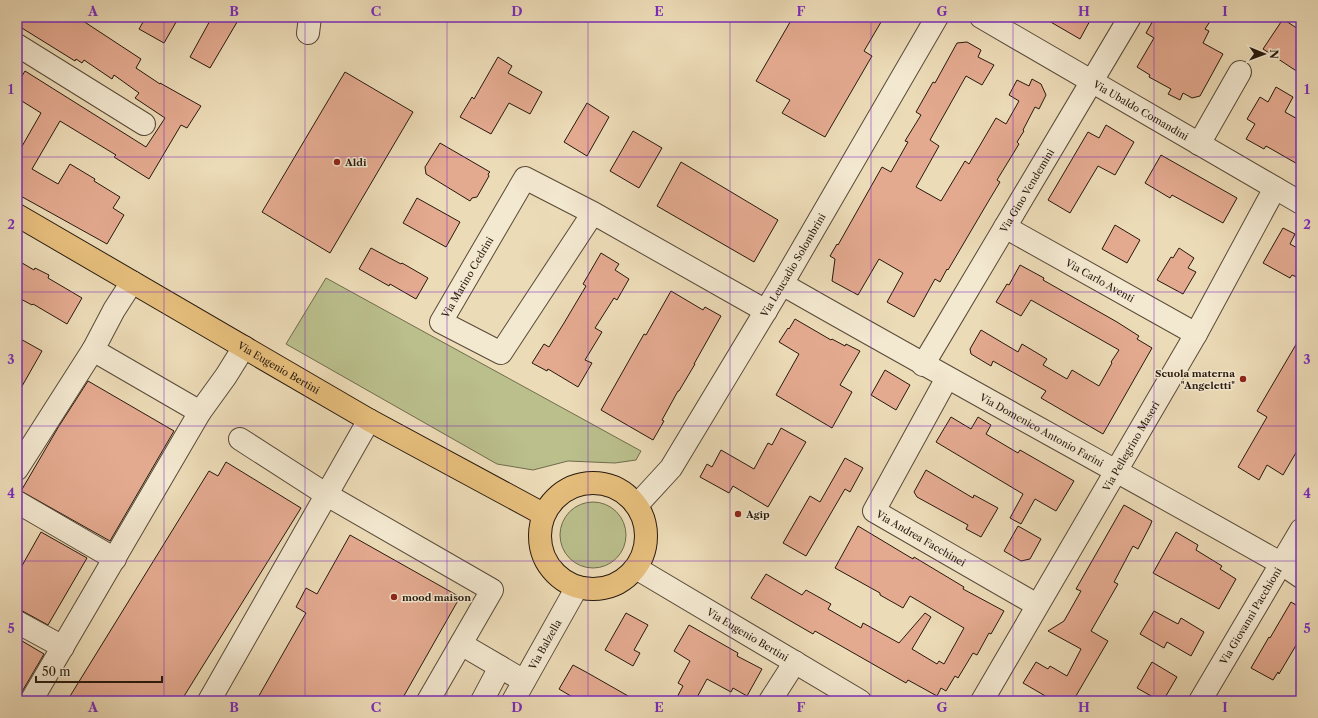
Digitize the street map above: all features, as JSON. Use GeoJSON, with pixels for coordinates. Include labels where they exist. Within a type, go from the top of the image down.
{"type":"FeatureCollection","features":[{"type":"Feature","properties":{"kind":"main road","name":"Via Eugenio Bertini"},"geometry":{"type":"LineString","coordinates":[[17,215],[369,420],[544,514]]}},
{"type":"Feature","properties":{"kind":"main road"},"geometry":{"type":"LineString","coordinates":[[588,482],[607,484],[624,492],[637,505],[644,520],[646,537],[644,553],[636,568],[624,579],[609,587],[593,589],[577,587],[561,579],[548,566],[541,549],[539,531],[544,514],[554,498],[570,487],[588,482]]}},
{"type":"Feature","properties":{"kind":"street","name":"Via Leucadio Solombrini"},"geometry":{"type":"LineString","coordinates":[[637,505],[671,468],[782,284],[938,17]]}},
{"type":"Feature","properties":{"kind":"street","name":"Via Ubaldo Comandini"},"geometry":{"type":"LineString","coordinates":[[981,17],[1301,203]]}},
{"type":"Feature","properties":{"kind":"street","name":"Via Gino Vendemini"},"geometry":{"type":"LineString","coordinates":[[923,365],[1130,17]]}},
{"type":"Feature","properties":{"kind":"street"},"geometry":{"type":"LineString","coordinates":[[17,45],[144,124]]}},
{"type":"Feature","properties":{"kind":"street"},"geometry":{"type":"LineString","coordinates":[[1199,144],[1240,72]]}},
{"type":"Feature","properties":{"kind":"street","name":"Via Marino Cedrini"},"geometry":{"type":"LineString","coordinates":[[593,213],[501,353],[441,322],[525,178],[593,213],[766,311]]}},
{"type":"Feature","properties":{"kind":"street","name":"Via Pellegrino Maseri"},"geometry":{"type":"LineString","coordinates":[[982,701],[1196,334],[1275,188]]}},
{"type":"Feature","properties":{"kind":"street","name":"Via Carlo Aventi"},"geometry":{"type":"LineString","coordinates":[[1005,227],[1196,334]]}},
{"type":"Feature","properties":{"kind":"street"},"geometry":{"type":"LineString","coordinates":[[17,469],[92,350],[114,310],[132,282]]}},
{"type":"Feature","properties":{"kind":"street","name":"Via Domenico Antonio Farini"},"geometry":{"type":"LineString","coordinates":[[782,284],[923,365],[1117,471],[1282,564],[1301,577]]}},
{"type":"Feature","properties":{"kind":"street"},"geometry":{"type":"LineString","coordinates":[[31,701],[115,560],[200,412],[226,376],[244,347]]}},
{"type":"Feature","properties":{"kind":"street"},"geometry":{"type":"LineString","coordinates":[[92,350],[200,412]]}},
{"type":"Feature","properties":{"kind":"street","name":"Via Andrea Facchinei"},"geometry":{"type":"LineString","coordinates":[[947,378],[874,511],[1037,605]]}},
{"type":"Feature","properties":{"kind":"street"},"geometry":{"type":"LineString","coordinates":[[209,701],[369,420]]}},
{"type":"Feature","properties":{"kind":"street"},"geometry":{"type":"LineString","coordinates":[[240,439],[327,495],[492,590],[428,701]]}},
{"type":"Feature","properties":{"kind":"street"},"geometry":{"type":"LineString","coordinates":[[17,502],[115,560]]}},
{"type":"Feature","properties":{"kind":"street","name":"Via Giovanni Pacchioni"},"geometry":{"type":"LineString","coordinates":[[1200,701],[1301,530]]}},
{"type":"Feature","properties":{"kind":"street","name":"Via Eugenio Bertini"},"geometry":{"type":"LineString","coordinates":[[636,568],[860,701]]}},
{"type":"Feature","properties":{"kind":"street","name":"Via Balzella"},"geometry":{"type":"LineString","coordinates":[[513,701],[577,587]]}},
{"type":"Feature","properties":{"kind":"street"},"geometry":{"type":"LineString","coordinates":[[17,622],[63,647]]}},
{"type":"Feature","properties":{"kind":"street"},"geometry":{"type":"LineString","coordinates":[[461,644],[524,681]]}},
{"type":"Feature","properties":{"kind":"street"},"geometry":{"type":"LineString","coordinates":[[770,701],[794,662]]}},
{"type":"Feature","properties":{"kind":"street"},"geometry":{"type":"LineString","coordinates":[[482,701],[500,667]]}},
{"type":"Feature","properties":{"kind":"green space"},"geometry":{"type":"Polygon","coordinates":[[[326,278],[641,451],[636,460],[615,463],[568,461],[533,470],[497,464],[286,344],[326,278]]]}},
{"type":"Feature","properties":{"kind":"green space"},"geometry":{"type":"Polygon","coordinates":[[[587,502],[599,502],[606,504],[617,511],[624,522],[626,535],[624,548],[617,559],[606,566],[599,568],[587,568],[580,566],[569,559],[562,548],[560,541],[560,529],[562,522],[569,511],[580,504],[587,502]]]}},
{"type":"Feature","properties":{"kind":"building"},"geometry":{"type":"Polygon","coordinates":[[[17,17],[77,17],[141,59],[136,68],[160,84],[201,106],[187,128],[181,125],[149,179],[114,157],[116,155],[60,121],[32,169],[58,184],[70,164],[95,179],[94,181],[120,197],[113,208],[124,215],[107,244],[17,194],[17,155],[41,113],[17,98],[17,84],[25,71],[146,147],[165,118],[135,98],[139,93],[114,75],[112,79],[84,60],[82,63],[76,59],[75,61],[17,25],[17,17]]]}},
{"type":"Feature","properties":{"kind":"building"},"geometry":{"type":"Polygon","coordinates":[[[146,17],[179,17],[164,43],[139,29],[146,17]]]}},
{"type":"Feature","properties":{"kind":"building"},"geometry":{"type":"Polygon","coordinates":[[[212,17],[240,17],[210,68],[190,57],[212,17]]]}},
{"type":"Feature","properties":{"kind":"building"},"geometry":{"type":"Polygon","coordinates":[[[793,17],[884,17],[864,51],[872,56],[825,137],[782,113],[790,100],[756,81],[793,17]]]}},
{"type":"Feature","properties":{"kind":"building"},"geometry":{"type":"Polygon","coordinates":[[[1042,17],[1092,17],[1080,39],[1042,17]]]}},
{"type":"Feature","properties":{"kind":"building"},"geometry":{"type":"Polygon","coordinates":[[[1155,17],[1213,17],[1205,29],[1209,31],[1203,43],[1223,54],[1200,96],[1192,98],[1183,93],[1180,100],[1168,94],[1171,89],[1149,77],[1150,75],[1137,67],[1154,38],[1146,33],[1155,17]]]}},
{"type":"Feature","properties":{"kind":"building"},"geometry":{"type":"Polygon","coordinates":[[[1283,19],[1301,31],[1301,74],[1263,49],[1283,19]]]}},
{"type":"Feature","properties":{"kind":"building"},"geometry":{"type":"Polygon","coordinates":[[[967,42],[981,50],[978,57],[994,65],[982,85],[966,76],[930,140],[939,146],[916,187],[941,201],[965,161],[969,164],[996,118],[1006,124],[1019,101],[1009,95],[1017,80],[1029,86],[1032,79],[1041,84],[1046,95],[1039,109],[1035,107],[1017,142],[1019,144],[997,180],[1000,182],[948,270],[947,269],[940,282],[935,279],[914,317],[887,302],[903,273],[879,259],[858,295],[832,281],[835,259],[830,256],[837,244],[838,245],[882,167],[891,172],[908,142],[905,141],[921,115],[916,112],[933,82],[935,83],[957,43],[967,42]]]}},
{"type":"Feature","properties":{"kind":"building"},"geometry":{"type":"Polygon","coordinates":[[[498,57],[512,66],[508,73],[542,92],[530,114],[509,103],[491,134],[460,117],[472,97],[474,99],[498,57]]]}},
{"type":"Feature","properties":{"kind":"building","name":"Aldi"},"geometry":{"type":"Polygon","coordinates":[[[345,72],[413,112],[330,253],[262,212],[345,72]]]}},
{"type":"Feature","properties":{"kind":"building"},"geometry":{"type":"Polygon","coordinates":[[[1276,87],[1293,97],[1285,112],[1301,121],[1301,166],[1266,146],[1264,149],[1246,139],[1255,124],[1247,119],[1260,97],[1268,102],[1276,87]]]}},
{"type":"Feature","properties":{"kind":"building"},"geometry":{"type":"Polygon","coordinates":[[[587,103],[609,117],[587,156],[564,142],[587,103]]]}},
{"type":"Feature","properties":{"kind":"building"},"geometry":{"type":"Polygon","coordinates":[[[1106,125],[1134,142],[1115,175],[1098,166],[1070,213],[1048,200],[1088,132],[1099,138],[1106,125]]]}},
{"type":"Feature","properties":{"kind":"building"},"geometry":{"type":"Polygon","coordinates":[[[633,131],[662,148],[639,188],[610,171],[633,131]]]}},
{"type":"Feature","properties":{"kind":"building"},"geometry":{"type":"Polygon","coordinates":[[[440,143],[490,172],[477,197],[472,198],[470,201],[426,174],[425,167],[440,143]]]}},
{"type":"Feature","properties":{"kind":"building"},"geometry":{"type":"Polygon","coordinates":[[[1161,155],[1237,198],[1223,223],[1172,195],[1170,198],[1145,183],[1161,155]]]}},
{"type":"Feature","properties":{"kind":"building"},"geometry":{"type":"Polygon","coordinates":[[[681,162],[778,220],[754,262],[657,206],[681,162]]]}},
{"type":"Feature","properties":{"kind":"building"},"geometry":{"type":"Polygon","coordinates":[[[417,198],[460,222],[446,247],[403,223],[417,198]]]}},
{"type":"Feature","properties":{"kind":"building"},"geometry":{"type":"Polygon","coordinates":[[[1115,225],[1140,240],[1127,263],[1102,249],[1115,225]]]}},
{"type":"Feature","properties":{"kind":"building"},"geometry":{"type":"Polygon","coordinates":[[[1283,228],[1295,234],[1290,244],[1301,250],[1301,279],[1292,275],[1290,278],[1263,263],[1283,228]]]}},
{"type":"Feature","properties":{"kind":"building"},"geometry":{"type":"Polygon","coordinates":[[[371,248],[428,278],[416,299],[359,269],[371,248]]]}},
{"type":"Feature","properties":{"kind":"building"},"geometry":{"type":"Polygon","coordinates":[[[1179,248],[1194,258],[1188,268],[1196,272],[1183,294],[1157,280],[1171,257],[1173,258],[1179,248]]]}},
{"type":"Feature","properties":{"kind":"building"},"geometry":{"type":"Polygon","coordinates":[[[601,253],[619,264],[615,270],[629,279],[617,300],[614,298],[595,328],[602,332],[585,360],[592,363],[578,387],[548,369],[547,371],[532,363],[544,344],[549,347],[586,286],[583,284],[601,253]]]}},
{"type":"Feature","properties":{"kind":"building"},"geometry":{"type":"Polygon","coordinates":[[[17,260],[34,270],[35,268],[49,275],[48,278],[82,298],[67,324],[33,304],[32,305],[17,297],[17,260]]]}},
{"type":"Feature","properties":{"kind":"building"},"geometry":{"type":"Polygon","coordinates":[[[1020,265],[1044,278],[1043,280],[1117,322],[1139,336],[1137,339],[1152,348],[1103,434],[1041,398],[1046,391],[993,361],[991,366],[971,354],[970,349],[981,330],[1018,352],[1022,344],[1047,359],[1043,365],[1067,379],[1072,370],[1099,386],[1112,363],[1111,362],[1119,350],[1031,300],[1021,316],[996,302],[1007,284],[1009,285],[1020,265]]]}},
{"type":"Feature","properties":{"kind":"building"},"geometry":{"type":"Polygon","coordinates":[[[671,291],[703,310],[705,307],[721,316],[662,420],[664,421],[653,440],[601,410],[644,334],[646,335],[671,291]]]}},
{"type":"Feature","properties":{"kind":"building"},"geometry":{"type":"Polygon","coordinates":[[[795,319],[831,340],[832,339],[845,346],[846,344],[860,351],[840,385],[852,392],[832,428],[776,395],[799,354],[779,342],[795,319]]]}},
{"type":"Feature","properties":{"kind":"building"},"geometry":{"type":"Polygon","coordinates":[[[1301,336],[1301,444],[1283,475],[1267,465],[1259,480],[1238,467],[1267,417],[1257,411],[1301,336]]]}},
{"type":"Feature","properties":{"kind":"building"},"geometry":{"type":"Polygon","coordinates":[[[17,337],[42,351],[17,395],[17,337]]]}},
{"type":"Feature","properties":{"kind":"building"},"geometry":{"type":"Polygon","coordinates":[[[885,370],[910,385],[896,410],[871,395],[885,370]]]}},
{"type":"Feature","properties":{"kind":"building"},"geometry":{"type":"Polygon","coordinates":[[[88,381],[174,431],[110,541],[21,491],[59,426],[88,381]]]}},
{"type":"Feature","properties":{"kind":"building"},"geometry":{"type":"Polygon","coordinates":[[[951,417],[971,429],[978,417],[991,425],[986,434],[1018,453],[1020,450],[1074,481],[1056,511],[1035,499],[1021,524],[1010,518],[1023,494],[936,442],[951,417]]]}},
{"type":"Feature","properties":{"kind":"building"},"geometry":{"type":"Polygon","coordinates":[[[781,428],[806,442],[768,507],[733,486],[729,493],[700,477],[707,464],[712,467],[721,450],[754,469],[768,443],[772,445],[781,428]]]}},
{"type":"Feature","properties":{"kind":"building"},"geometry":{"type":"Polygon","coordinates":[[[845,458],[863,468],[850,492],[845,489],[806,556],[783,543],[810,496],[820,502],[845,458]]]}},
{"type":"Feature","properties":{"kind":"building"},"geometry":{"type":"Polygon","coordinates":[[[226,462],[301,508],[181,701],[67,701],[209,471],[218,476],[226,462]]]}},
{"type":"Feature","properties":{"kind":"building"},"geometry":{"type":"Polygon","coordinates":[[[926,470],[973,498],[974,495],[998,508],[981,537],[966,529],[968,525],[917,497],[914,492],[926,470]]]}},
{"type":"Feature","properties":{"kind":"building"},"geometry":{"type":"Polygon","coordinates":[[[1124,505],[1152,521],[1138,549],[1133,546],[1114,582],[1118,584],[1091,631],[1108,641],[1073,701],[1054,701],[1023,683],[1036,662],[1048,669],[1050,666],[1067,676],[1081,649],[1048,631],[1064,621],[1081,591],[1076,589],[1124,505]]]}},
{"type":"Feature","properties":{"kind":"building"},"geometry":{"type":"Polygon","coordinates":[[[858,526],[964,587],[963,589],[1004,611],[991,634],[989,633],[977,655],[973,653],[958,678],[955,676],[946,691],[941,688],[937,696],[908,680],[906,683],[815,631],[813,634],[751,598],[766,574],[802,595],[806,590],[831,604],[828,609],[861,628],[863,623],[899,643],[925,613],[931,617],[912,649],[937,664],[939,661],[944,664],[964,628],[910,596],[903,608],[880,595],[880,593],[835,568],[858,526]]]}},
{"type":"Feature","properties":{"kind":"building"},"geometry":{"type":"Polygon","coordinates":[[[1018,526],[1041,539],[1030,559],[1021,561],[1004,551],[1018,526]]]}},
{"type":"Feature","properties":{"kind":"building"},"geometry":{"type":"Polygon","coordinates":[[[41,532],[87,558],[48,625],[17,608],[17,576],[41,532]]]}},
{"type":"Feature","properties":{"kind":"building"},"geometry":{"type":"Polygon","coordinates":[[[1176,532],[1198,545],[1196,550],[1222,566],[1220,569],[1236,579],[1219,609],[1153,573],[1176,532]]]}},
{"type":"Feature","properties":{"kind":"building"},"geometry":{"type":"Polygon","coordinates":[[[350,535],[460,597],[401,701],[256,701],[306,613],[296,607],[306,588],[317,594],[350,535]]]}},
{"type":"Feature","properties":{"kind":"building"},"geometry":{"type":"Polygon","coordinates":[[[1291,602],[1301,608],[1301,637],[1279,674],[1278,672],[1273,680],[1251,668],[1291,602]]]}},
{"type":"Feature","properties":{"kind":"building"},"geometry":{"type":"Polygon","coordinates":[[[1154,611],[1178,624],[1181,618],[1204,632],[1191,656],[1167,642],[1164,648],[1140,634],[1154,611]]]}},
{"type":"Feature","properties":{"kind":"building"},"geometry":{"type":"Polygon","coordinates":[[[626,613],[648,625],[634,650],[640,653],[633,666],[605,650],[626,613]]]}},
{"type":"Feature","properties":{"kind":"building"},"geometry":{"type":"Polygon","coordinates":[[[689,625],[738,653],[737,656],[762,669],[747,696],[733,688],[731,692],[707,679],[695,701],[675,701],[683,686],[678,683],[690,661],[674,651],[689,625]]]}},
{"type":"Feature","properties":{"kind":"building"},"geometry":{"type":"Polygon","coordinates":[[[17,638],[44,654],[18,701],[17,701],[17,638]]]}},
{"type":"Feature","properties":{"kind":"building"},"geometry":{"type":"Polygon","coordinates":[[[1152,662],[1177,677],[1163,701],[1160,701],[1137,688],[1152,662]]]}},
{"type":"Feature","properties":{"kind":"building"},"geometry":{"type":"Polygon","coordinates":[[[573,665],[637,701],[579,701],[559,689],[573,665]]]}},
{"type":"Feature","properties":{"kind":"place","name":"Aldi"},"geometry":{"type":"Point","coordinates":[337,162]}},
{"type":"Feature","properties":{"kind":"place","name":"Scuola materna \"Angeletti\""},"geometry":{"type":"Point","coordinates":[1243,379]}},
{"type":"Feature","properties":{"kind":"place","name":"Agip"},"geometry":{"type":"Point","coordinates":[738,514]}},
{"type":"Feature","properties":{"kind":"place","name":"mood maison"},"geometry":{"type":"Point","coordinates":[394,597]}}]}
